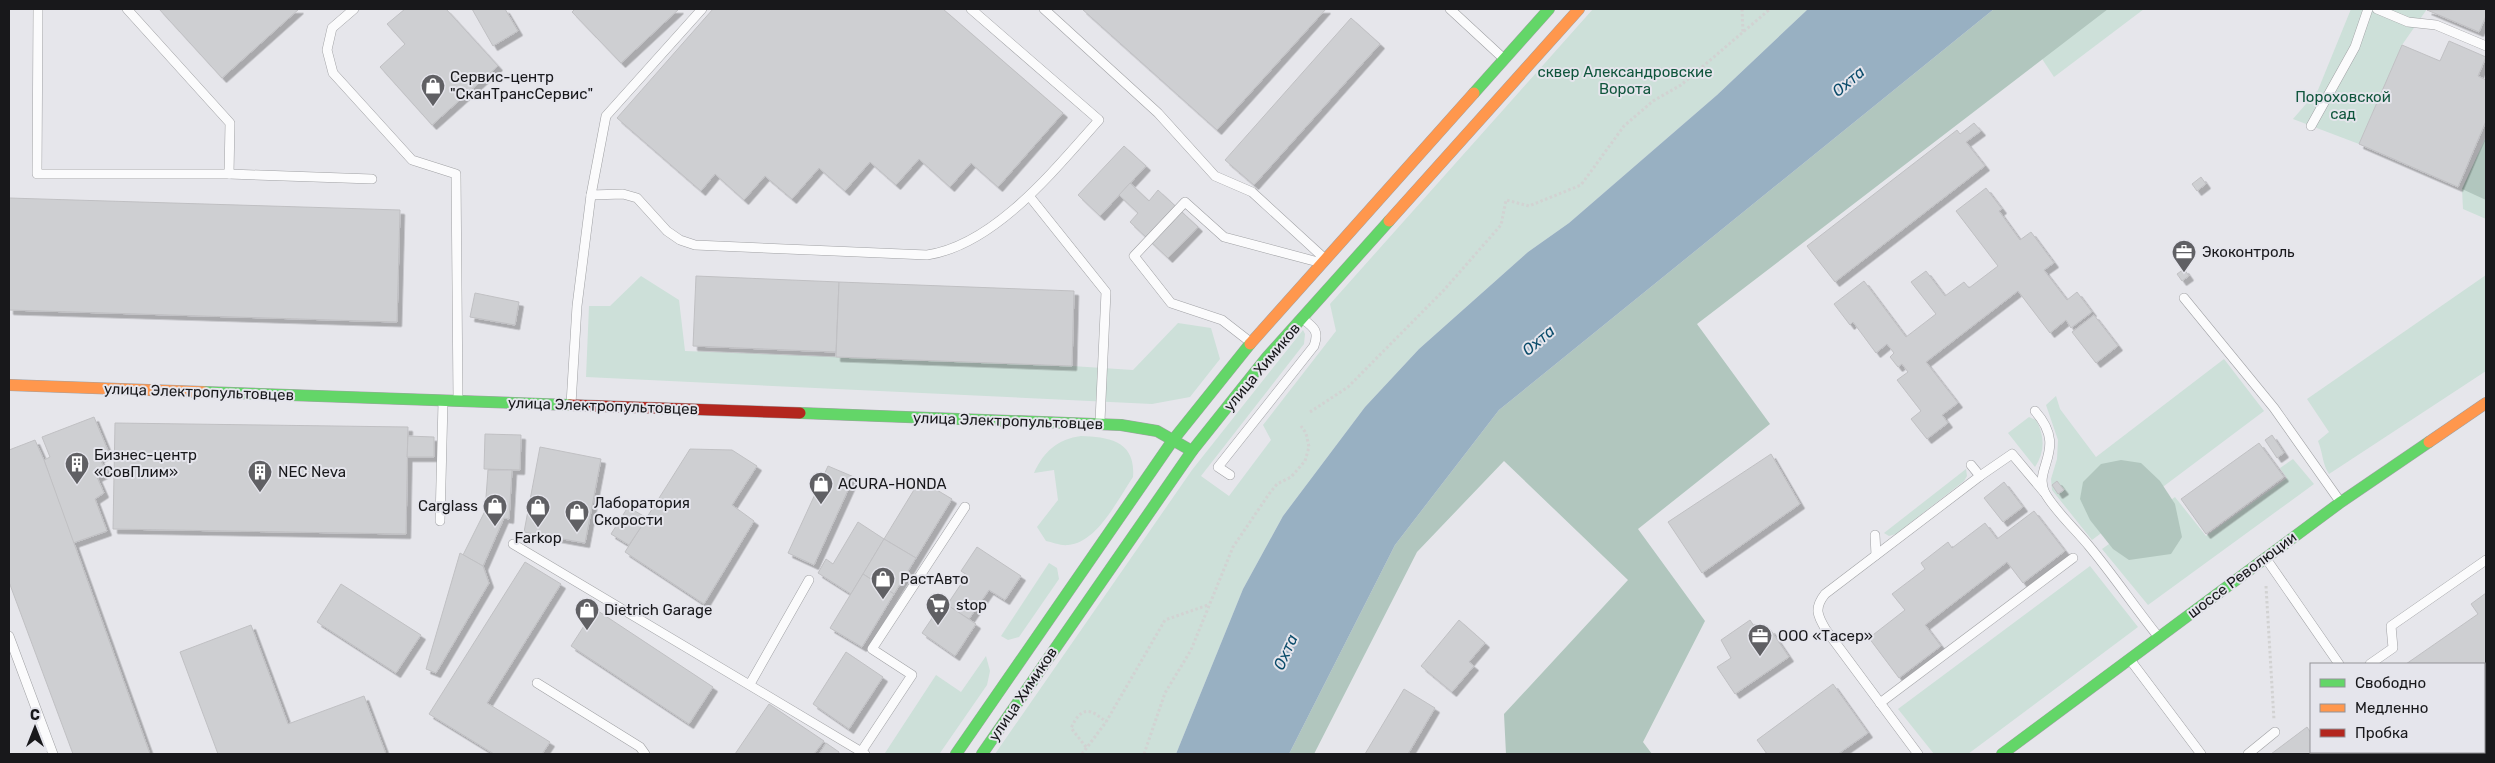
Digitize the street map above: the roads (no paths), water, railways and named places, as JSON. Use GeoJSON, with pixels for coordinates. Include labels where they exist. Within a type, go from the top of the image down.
{"type":"FeatureCollection","features":[{"type":"Feature","properties":{"kind":"street","name":"улица Химиков"},"geometry":{"type":"LineString","coordinates":[[956,754],[1173,440],[1251,343],[1331,266],[1512,66],[1549,9]]}},
{"type":"Feature","properties":{"kind":"street","name":"улица Химиков"},"geometry":{"type":"LineString","coordinates":[[982,754],[1192,451],[1267,357],[1302,319],[1331,266],[1512,66],[1579,9]]}},
{"type":"Feature","properties":{"kind":"street","name":"улица Электропультовцев"},"geometry":{"type":"LineString","coordinates":[[9,385],[1137,426],[1156,431],[1192,451]]}},
{"type":"Feature","properties":{"kind":"street","name":"шоссе Революции"},"geometry":{"type":"LineString","coordinates":[[2002,754],[2341,502],[2486,403]]}},
{"type":"Feature","properties":{"kind":"lane"},"geometry":{"type":"LineString","coordinates":[[38,9],[37,174],[229,174],[372,179]]}},
{"type":"Feature","properties":{"kind":"lane"},"geometry":{"type":"LineString","coordinates":[[127,9],[230,123],[229,174]]}},
{"type":"Feature","properties":{"kind":"lane"},"geometry":{"type":"LineString","coordinates":[[354,9],[332,28],[327,50],[333,72],[412,160],[456,174],[458,401]]}},
{"type":"Feature","properties":{"kind":"lane"},"geometry":{"type":"LineString","coordinates":[[571,405],[577,306],[591,195],[606,116],[702,9]]}},
{"type":"Feature","properties":{"kind":"lane"},"geometry":{"type":"LineString","coordinates":[[591,195],[623,194],[637,198],[666,231],[680,240],[695,245],[926,255],[945,252],[963,245],[1030,197],[1099,120],[971,9]]}},
{"type":"Feature","properties":{"kind":"lane"},"geometry":{"type":"LineString","coordinates":[[1044,9],[1158,113],[1215,176],[1252,192],[1331,266]]}},
{"type":"Feature","properties":{"kind":"lane"},"geometry":{"type":"LineString","coordinates":[[1450,9],[1512,66]]}},
{"type":"Feature","properties":{"kind":"lane"},"geometry":{"type":"LineString","coordinates":[[2311,126],[2355,47],[2368,9]]}},
{"type":"Feature","properties":{"kind":"lane"},"geometry":{"type":"LineString","coordinates":[[2377,9],[2408,22],[2436,25],[2486,46]]}},
{"type":"Feature","properties":{"kind":"lane"},"geometry":{"type":"LineString","coordinates":[[1030,197],[1106,292],[1100,424]]}},
{"type":"Feature","properties":{"kind":"lane"},"geometry":{"type":"LineString","coordinates":[[1251,343],[1222,320],[1171,303],[1134,256],[1185,202],[1224,237],[1331,266]]}},
{"type":"Feature","properties":{"kind":"lane"},"geometry":{"type":"LineString","coordinates":[[2184,298],[2274,408],[2341,502]]}},
{"type":"Feature","properties":{"kind":"lane"},"geometry":{"type":"LineString","coordinates":[[1230,475],[1218,467],[1314,346],[1317,336],[1315,328],[1302,319]]}},
{"type":"Feature","properties":{"kind":"lane"},"geometry":{"type":"LineString","coordinates":[[440,522],[443,400]]}},
{"type":"Feature","properties":{"kind":"lane"},"geometry":{"type":"LineString","coordinates":[[2036,411],[2045,422],[2050,434],[2050,450],[2044,474],[2044,492]]}},
{"type":"Feature","properties":{"kind":"lane"},"geometry":{"type":"LineString","coordinates":[[1918,754],[1826,630],[1816,613],[1818,603],[1825,594],[1980,476],[2012,454],[2091,548],[2159,637]]}},
{"type":"Feature","properties":{"kind":"lane"},"geometry":{"type":"LineString","coordinates":[[1971,465],[1980,476]]}},
{"type":"Feature","properties":{"kind":"lane"},"geometry":{"type":"LineString","coordinates":[[513,544],[863,753],[912,675],[872,650],[965,507]]}},
{"type":"Feature","properties":{"kind":"lane"},"geometry":{"type":"LineString","coordinates":[[1875,535],[1876,555]]}},
{"type":"Feature","properties":{"kind":"lane"},"geometry":{"type":"LineString","coordinates":[[1880,703],[2073,558]]}},
{"type":"Feature","properties":{"kind":"lane"},"geometry":{"type":"LineString","coordinates":[[2266,558],[2338,663]]}},
{"type":"Feature","properties":{"kind":"lane"},"geometry":{"type":"LineString","coordinates":[[2371,663],[2393,648],[2391,626],[2486,560]]}},
{"type":"Feature","properties":{"kind":"lane"},"geometry":{"type":"LineString","coordinates":[[750,684],[809,580]]}},
{"type":"Feature","properties":{"kind":"lane"},"geometry":{"type":"LineString","coordinates":[[9,636],[53,754]]}},
{"type":"Feature","properties":{"kind":"lane"},"geometry":{"type":"LineString","coordinates":[[2130,658],[2202,754]]}},
{"type":"Feature","properties":{"kind":"lane"},"geometry":{"type":"LineString","coordinates":[[536,683],[640,748],[645,754]]}},
{"type":"Feature","properties":{"kind":"lane"},"geometry":{"type":"LineString","coordinates":[[2248,754],[2275,732]]}},
{"type":"Feature","properties":{"kind":"water","name":"Охта"},"geometry":{"type":"Polygon","coordinates":[[[1808,9],[1994,9],[1499,410],[1395,545],[1289,754],[1176,754],[1243,589],[1283,516],[1365,407],[1419,349],[1528,252],[1569,223],[1717,95],[1808,9]]]}},
{"type":"Feature","properties":{"kind":"place","name":"Сервис-центр \"СканТрансСервис\""},"geometry":{"type":"Point","coordinates":[433,107]}},
{"type":"Feature","properties":{"kind":"place","name":"Экоконтроль"},"geometry":{"type":"Point","coordinates":[2184,273]}},
{"type":"Feature","properties":{"kind":"place","name":"Бизнес-центр «СовПлим»"},"geometry":{"type":"Point","coordinates":[77,485]}},
{"type":"Feature","properties":{"kind":"place","name":"NEC Neva"},"geometry":{"type":"Point","coordinates":[260,493]}},
{"type":"Feature","properties":{"kind":"place","name":"ACURA-HONDA"},"geometry":{"type":"Point","coordinates":[821,505]}},
{"type":"Feature","properties":{"kind":"place","name":"Carglass"},"geometry":{"type":"Point","coordinates":[495,527]}},
{"type":"Feature","properties":{"kind":"place","name":"Farkop"},"geometry":{"type":"Point","coordinates":[538,528]}},
{"type":"Feature","properties":{"kind":"place","name":"Лаборатория Скорости"},"geometry":{"type":"Point","coordinates":[577,533]}},
{"type":"Feature","properties":{"kind":"place","name":"РастАвто"},"geometry":{"type":"Point","coordinates":[883,600]}},
{"type":"Feature","properties":{"kind":"place","name":"stop"},"geometry":{"type":"Point","coordinates":[938,626]}},
{"type":"Feature","properties":{"kind":"place","name":"Dietrich Garage"},"geometry":{"type":"Point","coordinates":[587,631]}},
{"type":"Feature","properties":{"kind":"place","name":"ООО «Тасер»"},"geometry":{"type":"Point","coordinates":[1760,657]}},
{"type":"Feature","properties":{"kind":"park label","name":"сквер Александровские Ворота"},"geometry":{"type":"Point","coordinates":[1625,80]}},
{"type":"Feature","properties":{"kind":"park label","name":"Пороховской сад"},"geometry":{"type":"Point","coordinates":[2343,106]}}]}
